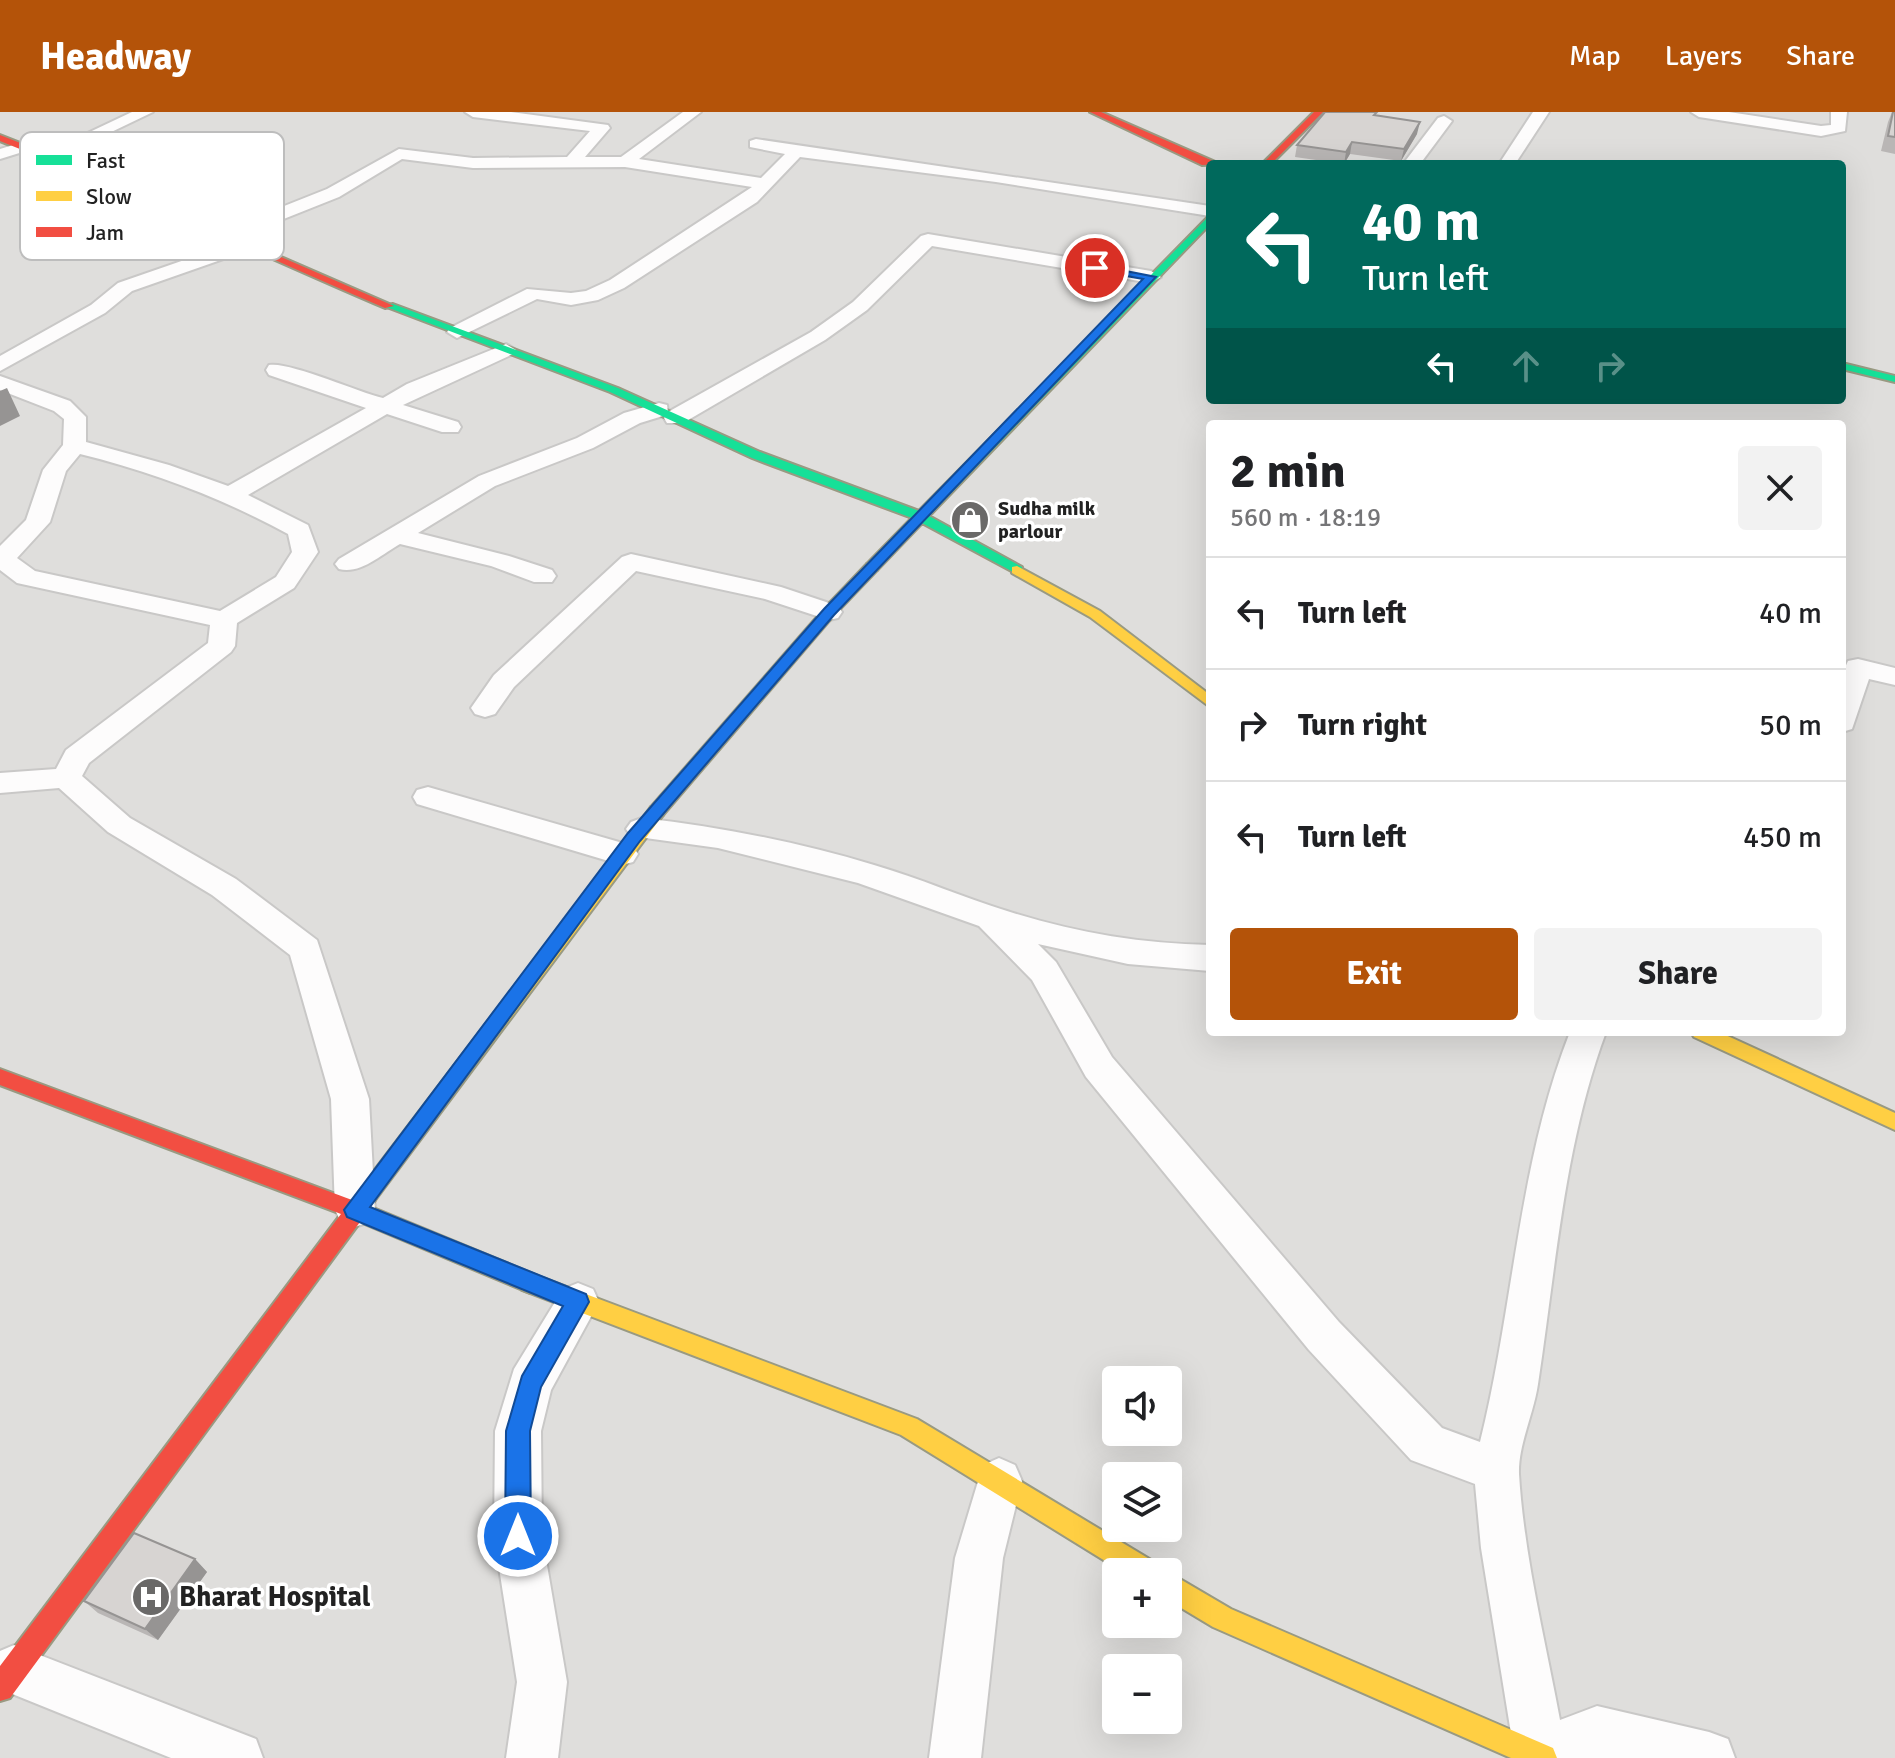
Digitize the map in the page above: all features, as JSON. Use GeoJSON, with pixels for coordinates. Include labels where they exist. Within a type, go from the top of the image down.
{"type":"FeatureCollection","features":[{"type":"Feature","properties":{"kind":"main road"},"geometry":{"type":"LineString","coordinates":[[1094,112],[1206,164]]}},
{"type":"Feature","properties":{"kind":"main road"},"geometry":{"type":"LineString","coordinates":[[1270,160],[1319,112]]}},
{"type":"Feature","properties":{"kind":"main road"},"geometry":{"type":"LineString","coordinates":[[0,138],[20,146]]}},
{"type":"Feature","properties":{"kind":"main road"},"geometry":{"type":"LineString","coordinates":[[7,1679],[632,841],[829,612],[1206,222]]}},
{"type":"Feature","properties":{"kind":"main road"},"geometry":{"type":"LineString","coordinates":[[280,260],[381,303],[614,390],[756,455],[922,517],[1095,614],[1206,699]]}},
{"type":"Feature","properties":{"kind":"main road"},"geometry":{"type":"LineString","coordinates":[[1846,367],[1895,379]]}},
{"type":"Feature","properties":{"kind":"main road"},"geometry":{"type":"LineString","coordinates":[[1708,1036],[1895,1122]]}},
{"type":"Feature","properties":{"kind":"main road"},"geometry":{"type":"LineString","coordinates":[[0,1077],[355,1210],[578,1302],[909,1427],[1124,1558]]}},
{"type":"Feature","properties":{"kind":"main road"},"geometry":{"type":"LineString","coordinates":[[1182,1594],[1222,1618],[1541,1756]]}},
{"type":"Feature","properties":{"kind":"street"},"geometry":{"type":"LineString","coordinates":[[100,132],[145,112]]}},
{"type":"Feature","properties":{"kind":"street"},"geometry":{"type":"LineString","coordinates":[[473,112],[602,128],[572,162]]}},
{"type":"Feature","properties":{"kind":"street"},"geometry":{"type":"LineString","coordinates":[[625,162],[693,112]]}},
{"type":"Feature","properties":{"kind":"street"},"geometry":{"type":"LineString","coordinates":[[1510,160],[1541,112]]}},
{"type":"Feature","properties":{"kind":"street"},"geometry":{"type":"LineString","coordinates":[[1699,112],[1821,131],[1839,128],[1839,112]]}},
{"type":"Feature","properties":{"kind":"street"},"geometry":{"type":"LineString","coordinates":[[1414,160],[1444,121]]}},
{"type":"Feature","properties":{"kind":"street"},"geometry":{"type":"LineString","coordinates":[[756,144],[796,152],[996,177],[1206,218]]}},
{"type":"Feature","properties":{"kind":"street"},"geometry":{"type":"LineString","coordinates":[[0,154],[20,148]]}},
{"type":"Feature","properties":{"kind":"street"},"geometry":{"type":"LineString","coordinates":[[457,332],[534,293],[571,299],[591,296],[617,284],[751,198],[796,152]]}},
{"type":"Feature","properties":{"kind":"street"},"geometry":{"type":"LineString","coordinates":[[284,213],[333,193],[399,154],[473,163],[625,162],[763,184]]}},
{"type":"Feature","properties":{"kind":"street"},"geometry":{"type":"LineString","coordinates":[[996,177],[1015,158]]}},
{"type":"Feature","properties":{"kind":"street"},"geometry":{"type":"LineString","coordinates":[[348,564],[487,481],[585,443],[632,418],[667,414],[818,336],[860,306],[928,240],[1151,277]]}},
{"type":"Feature","properties":{"kind":"street"},"geometry":{"type":"LineString","coordinates":[[0,365],[98,309],[125,287],[202,260]]}},
{"type":"Feature","properties":{"kind":"street"},"geometry":{"type":"LineString","coordinates":[[228,496],[415,389],[506,350]]}},
{"type":"Feature","properties":{"kind":"street"},"geometry":{"type":"LineString","coordinates":[[277,370],[353,398],[385,405],[415,418],[450,427]]}},
{"type":"Feature","properties":{"kind":"street"},"geometry":{"type":"LineString","coordinates":[[0,382],[62,406],[75,417],[74,446],[55,470],[38,522],[2,559],[26,577],[224,620],[285,582],[305,552],[299,530],[228,496],[114,455],[74,446]]}},
{"type":"Feature","properties":{"kind":"street"},"geometry":{"type":"LineString","coordinates":[[396,535],[500,561],[543,576]]}},
{"type":"Feature","properties":{"kind":"street"},"geometry":{"type":"LineString","coordinates":[[485,708],[504,681],[631,562],[772,593],[829,612]]}},
{"type":"Feature","properties":{"kind":"street"},"geometry":{"type":"LineString","coordinates":[[66,778],[77,757],[221,646],[224,620]]}},
{"type":"Feature","properties":{"kind":"street"},"geometry":{"type":"LineString","coordinates":[[1846,709],[1858,667],[1895,677]]}},
{"type":"Feature","properties":{"kind":"street"},"geometry":{"type":"LineString","coordinates":[[0,783],[66,778],[119,825],[224,887],[305,949],[350,1099],[355,1210]]}},
{"type":"Feature","properties":{"kind":"street"},"geometry":{"type":"LineString","coordinates":[[428,797],[632,841],[718,837],[866,874],[991,918],[1059,938],[1164,959],[1206,958]]}},
{"type":"Feature","properties":{"kind":"street"},"geometry":{"type":"LineString","coordinates":[[991,918],[1044,971],[1099,1067],[1324,1336],[1427,1445],[1496,1470]]}},
{"type":"Feature","properties":{"kind":"street"},"geometry":{"type":"LineString","coordinates":[[1586,1036],[1572,1074],[1555,1141],[1516,1387],[1496,1470],[1505,1548],[1541,1756],[1597,1732],[1709,1758]]}},
{"type":"Feature","properties":{"kind":"street"},"geometry":{"type":"LineString","coordinates":[[532,1758],[542,1682],[518,1536],[518,1431],[530,1384],[578,1302]]}},
{"type":"Feature","properties":{"kind":"street"},"geometry":{"type":"LineString","coordinates":[[955,1758],[979,1558],[999,1481]]}},
{"type":"Feature","properties":{"kind":"street"},"geometry":{"type":"LineString","coordinates":[[7,1679],[237,1758]]}},
{"type":"Feature","properties":{"kind":"shaded area"},"geometry":{"type":"Polygon","coordinates":[[[0,112],[1895,112],[1895,1758],[0,1758],[0,112]]]}},
{"type":"Feature","properties":{"kind":"building"},"geometry":{"type":"Polygon","coordinates":[[[1325,112],[1377,112],[1374,115],[1420,122],[1404,149],[1352,142],[1346,152],[1297,145],[1325,112]]]}},
{"type":"Feature","properties":{"kind":"building"},"geometry":{"type":"Polygon","coordinates":[[[1895,112],[1895,137],[1888,136],[1895,112]]]}},
{"type":"Feature","properties":{"kind":"building"},"geometry":{"type":"Polygon","coordinates":[[[134,1533],[195,1559],[145,1629],[84,1601],[134,1533]]]}},
{"type":"Feature","properties":{"kind":"traffic: fast"},"geometry":{"type":"LineString","coordinates":[[872,567],[1206,222]]}},
{"type":"Feature","properties":{"kind":"traffic: fast"},"geometry":{"type":"LineString","coordinates":[[389,306],[614,390],[756,455],[922,517],[1017,570]]}},
{"type":"Feature","properties":{"kind":"traffic: fast"},"geometry":{"type":"LineString","coordinates":[[1846,367],[1895,379]]}},
{"type":"Feature","properties":{"kind":"traffic: slow"},"geometry":{"type":"LineString","coordinates":[[1017,570],[1095,614],[1206,699]]}},
{"type":"Feature","properties":{"kind":"traffic: slow"},"geometry":{"type":"LineString","coordinates":[[365,1198],[657,811]]}},
{"type":"Feature","properties":{"kind":"traffic: slow"},"geometry":{"type":"LineString","coordinates":[[1710,1036],[1895,1122]]}},
{"type":"Feature","properties":{"kind":"traffic: slow"},"geometry":{"type":"LineString","coordinates":[[530,1283],[909,1427],[1124,1558]]}},
{"type":"Feature","properties":{"kind":"traffic: slow"},"geometry":{"type":"LineString","coordinates":[[1182,1594],[1222,1618],[1543,1758]]}},
{"type":"Feature","properties":{"kind":"traffic: jam"},"geometry":{"type":"LineString","coordinates":[[1094,112],[1206,163]]}},
{"type":"Feature","properties":{"kind":"traffic: jam"},"geometry":{"type":"LineString","coordinates":[[1270,160],[1319,112]]}},
{"type":"Feature","properties":{"kind":"traffic: jam"},"geometry":{"type":"LineString","coordinates":[[0,138],[20,146]]}},
{"type":"Feature","properties":{"kind":"traffic: jam"},"geometry":{"type":"LineString","coordinates":[[281,260],[389,306]]}},
{"type":"Feature","properties":{"kind":"traffic: jam"},"geometry":{"type":"LineString","coordinates":[[657,811],[829,612],[872,567]]}},
{"type":"Feature","properties":{"kind":"traffic: jam"},"geometry":{"type":"LineString","coordinates":[[0,1077],[355,1210],[530,1283]]}},
{"type":"Feature","properties":{"kind":"traffic: jam"},"geometry":{"type":"LineString","coordinates":[[0,1688],[365,1198]]}},
{"type":"Feature","properties":{"kind":"place","name":"Sudha milk parlour"},"geometry":{"type":"Point","coordinates":[970,520]}},
{"type":"Feature","properties":{"kind":"place","name":"Bharat Hospital"},"geometry":{"type":"Point","coordinates":[151,1597]}},
{"type":"Feature","properties":{"kind":"route"},"geometry":{"type":"LineString","coordinates":[[518,1536],[518,1431],[530,1384],[578,1302],[355,1210],[634,837],[829,612],[1151,277],[1095,268]]}}]}
